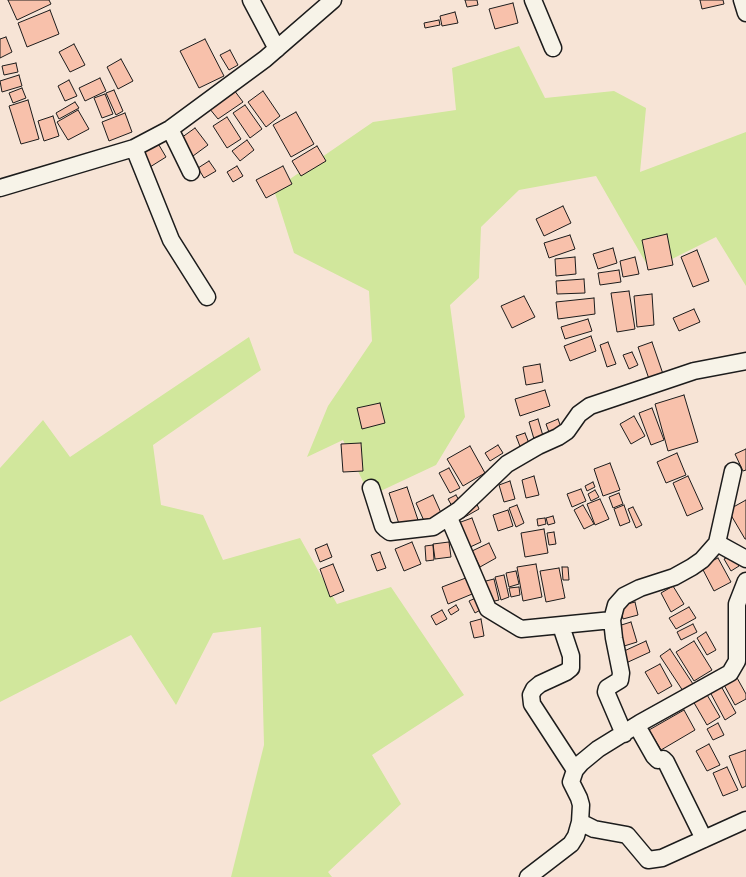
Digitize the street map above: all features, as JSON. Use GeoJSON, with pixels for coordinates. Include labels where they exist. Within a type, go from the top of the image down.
{"type":"FeatureCollection","features":[{"type":"Feature","properties":{"kind":"street"},"geometry":{"type":"LineString","coordinates":[[251,0],[277,49]]}},
{"type":"Feature","properties":{"kind":"street"},"geometry":{"type":"LineString","coordinates":[[0,188],[134,148],[170,129],[277,49],[333,0]]}},
{"type":"Feature","properties":{"kind":"street"},"geometry":{"type":"LineString","coordinates":[[533,0],[553,48]]}},
{"type":"Feature","properties":{"kind":"street"},"geometry":{"type":"LineString","coordinates":[[742,0],[746,13]]}},
{"type":"Feature","properties":{"kind":"street"},"geometry":{"type":"LineString","coordinates":[[170,129],[191,172]]}},
{"type":"Feature","properties":{"kind":"street"},"geometry":{"type":"LineString","coordinates":[[134,148],[172,240],[207,297]]}},
{"type":"Feature","properties":{"kind":"street"},"geometry":{"type":"LineString","coordinates":[[371,488],[383,526],[390,532],[433,527],[449,518],[459,510],[507,464],[532,449],[558,437],[579,414],[590,406],[694,371],[746,361]]}},
{"type":"Feature","properties":{"kind":"street"},"geometry":{"type":"LineString","coordinates":[[704,839],[666,762],[663,759],[658,760],[630,730],[606,692],[607,688],[620,680],[621,673],[612,620],[616,605],[624,596],[640,588],[674,577],[692,567],[702,560],[717,543],[733,471]]}},
{"type":"Feature","properties":{"kind":"street"},"geometry":{"type":"LineString","coordinates":[[449,518],[488,609],[521,629],[612,620]]}},
{"type":"Feature","properties":{"kind":"street"},"geometry":{"type":"LineString","coordinates":[[717,543],[746,559]]}},
{"type":"Feature","properties":{"kind":"street"},"geometry":{"type":"LineString","coordinates":[[528,877],[571,844],[576,836],[580,822],[579,798],[571,782],[575,770],[598,749],[730,673],[737,661],[737,604],[746,581]]}},
{"type":"Feature","properties":{"kind":"street"},"geometry":{"type":"LineString","coordinates":[[561,626],[571,656],[570,668],[566,672],[540,684],[534,689],[531,696],[532,704],[575,770]]}},
{"type":"Feature","properties":{"kind":"street"},"geometry":{"type":"LineString","coordinates":[[580,822],[594,829],[627,835],[648,860],[662,858],[746,820]]}},
{"type":"Feature","properties":{"kind":"green space"},"geometry":{"type":"Polygon","coordinates":[[[519,46],[545,98],[614,91],[646,108],[640,172],[746,132],[746,286],[716,237],[650,270],[596,176],[519,190],[481,227],[479,278],[450,305],[465,417],[436,465],[370,496],[343,440],[307,457],[328,406],[372,341],[369,291],[294,253],[274,190],[373,122],[456,110],[452,68],[519,46]]]}},
{"type":"Feature","properties":{"kind":"green space"},"geometry":{"type":"Polygon","coordinates":[[[249,337],[261,370],[153,445],[161,505],[203,515],[223,560],[300,538],[337,604],[391,587],[464,695],[372,755],[401,804],[328,872],[332,877],[231,877],[264,745],[261,627],[213,633],[176,705],[131,635],[0,702],[0,468],[43,420],[70,457],[249,337]]]}},
{"type":"Feature","properties":{"kind":"building"},"geometry":{"type":"Polygon","coordinates":[[[8,0],[49,0],[51,4],[17,20],[8,0]]]}},
{"type":"Feature","properties":{"kind":"building"},"geometry":{"type":"Polygon","coordinates":[[[465,0],[477,0],[478,5],[467,7],[465,0]]]}},
{"type":"Feature","properties":{"kind":"building"},"geometry":{"type":"Polygon","coordinates":[[[700,0],[723,0],[724,4],[702,9],[700,0]]]}},
{"type":"Feature","properties":{"kind":"building"},"geometry":{"type":"Polygon","coordinates":[[[513,3],[518,23],[495,29],[489,9],[513,3]]]}},
{"type":"Feature","properties":{"kind":"building"},"geometry":{"type":"Polygon","coordinates":[[[50,10],[59,34],[27,47],[18,23],[50,10]]]}},
{"type":"Feature","properties":{"kind":"building"},"geometry":{"type":"Polygon","coordinates":[[[455,12],[458,23],[442,26],[440,16],[455,12]]]}},
{"type":"Feature","properties":{"kind":"building"},"geometry":{"type":"Polygon","coordinates":[[[439,20],[440,25],[425,28],[424,23],[439,20]]]}},
{"type":"Feature","properties":{"kind":"building"},"geometry":{"type":"Polygon","coordinates":[[[6,37],[12,52],[0,58],[0,39],[6,37]]]}},
{"type":"Feature","properties":{"kind":"building"},"geometry":{"type":"Polygon","coordinates":[[[205,39],[224,76],[199,88],[180,51],[205,39]]]}},
{"type":"Feature","properties":{"kind":"building"},"geometry":{"type":"Polygon","coordinates":[[[74,44],[85,65],[70,72],[59,52],[74,44]]]}},
{"type":"Feature","properties":{"kind":"building"},"geometry":{"type":"Polygon","coordinates":[[[230,50],[238,65],[229,70],[220,55],[230,50]]]}},
{"type":"Feature","properties":{"kind":"building"},"geometry":{"type":"Polygon","coordinates":[[[121,59],[133,81],[118,89],[107,67],[121,59]]]}},
{"type":"Feature","properties":{"kind":"building"},"geometry":{"type":"Polygon","coordinates":[[[16,63],[18,72],[4,75],[2,66],[16,63]]]}},
{"type":"Feature","properties":{"kind":"building"},"geometry":{"type":"Polygon","coordinates":[[[19,75],[22,86],[2,92],[0,81],[19,75]]]}},
{"type":"Feature","properties":{"kind":"building"},"geometry":{"type":"Polygon","coordinates":[[[100,78],[106,91],[85,101],[79,88],[100,78]]]}},
{"type":"Feature","properties":{"kind":"building"},"geometry":{"type":"Polygon","coordinates":[[[69,80],[77,96],[65,101],[58,86],[69,80]]]}},
{"type":"Feature","properties":{"kind":"building"},"geometry":{"type":"Polygon","coordinates":[[[22,88],[26,98],[13,103],[9,93],[22,88]]]}},
{"type":"Feature","properties":{"kind":"building"},"geometry":{"type":"Polygon","coordinates":[[[114,90],[123,111],[116,115],[106,93],[114,90]]]}},
{"type":"Feature","properties":{"kind":"building"},"geometry":{"type":"Polygon","coordinates":[[[234,90],[243,102],[218,119],[209,108],[234,90]]]}},
{"type":"Feature","properties":{"kind":"building"},"geometry":{"type":"Polygon","coordinates":[[[263,91],[280,116],[266,127],[248,102],[263,91]]]}},
{"type":"Feature","properties":{"kind":"building"},"geometry":{"type":"Polygon","coordinates":[[[105,94],[113,114],[102,118],[94,98],[105,94]]]}},
{"type":"Feature","properties":{"kind":"building"},"geometry":{"type":"Polygon","coordinates":[[[28,100],[39,139],[21,144],[9,106],[28,100]]]}},
{"type":"Feature","properties":{"kind":"building"},"geometry":{"type":"Polygon","coordinates":[[[75,102],[79,108],[59,119],[56,113],[75,102]]]}},
{"type":"Feature","properties":{"kind":"building"},"geometry":{"type":"Polygon","coordinates":[[[245,105],[262,129],[250,138],[233,113],[245,105]]]}},
{"type":"Feature","properties":{"kind":"building"},"geometry":{"type":"Polygon","coordinates":[[[78,110],[89,129],[68,140],[57,122],[78,110]]]}},
{"type":"Feature","properties":{"kind":"building"},"geometry":{"type":"Polygon","coordinates":[[[296,112],[314,144],[291,157],[273,125],[296,112]]]}},
{"type":"Feature","properties":{"kind":"building"},"geometry":{"type":"Polygon","coordinates":[[[125,113],[132,132],[109,141],[102,122],[125,113]]]}},
{"type":"Feature","properties":{"kind":"building"},"geometry":{"type":"Polygon","coordinates":[[[53,116],[59,136],[44,141],[38,121],[53,116]]]}},
{"type":"Feature","properties":{"kind":"building"},"geometry":{"type":"Polygon","coordinates":[[[227,117],[241,139],[227,148],[213,126],[227,117]]]}},
{"type":"Feature","properties":{"kind":"building"},"geometry":{"type":"Polygon","coordinates":[[[195,128],[208,145],[193,156],[181,138],[195,128]]]}},
{"type":"Feature","properties":{"kind":"building"},"geometry":{"type":"Polygon","coordinates":[[[156,140],[166,157],[150,167],[140,150],[156,140]]]}},
{"type":"Feature","properties":{"kind":"building"},"geometry":{"type":"Polygon","coordinates":[[[247,140],[254,150],[240,161],[232,151],[247,140]]]}},
{"type":"Feature","properties":{"kind":"building"},"geometry":{"type":"Polygon","coordinates":[[[317,146],[326,161],[301,176],[292,161],[317,146]]]}},
{"type":"Feature","properties":{"kind":"building"},"geometry":{"type":"Polygon","coordinates":[[[209,161],[216,171],[204,178],[198,168],[209,161]]]}},
{"type":"Feature","properties":{"kind":"building"},"geometry":{"type":"Polygon","coordinates":[[[237,166],[243,176],[233,182],[227,172],[237,166]]]}},
{"type":"Feature","properties":{"kind":"building"},"geometry":{"type":"Polygon","coordinates":[[[283,166],[292,184],[266,198],[256,180],[283,166]]]}},
{"type":"Feature","properties":{"kind":"building"},"geometry":{"type":"Polygon","coordinates":[[[563,206],[571,223],[544,236],[536,219],[563,206]]]}},
{"type":"Feature","properties":{"kind":"building"},"geometry":{"type":"Polygon","coordinates":[[[667,234],[673,265],[648,270],[642,240],[667,234]]]}},
{"type":"Feature","properties":{"kind":"building"},"geometry":{"type":"Polygon","coordinates":[[[570,235],[575,249],[549,258],[544,243],[570,235]]]}},
{"type":"Feature","properties":{"kind":"building"},"geometry":{"type":"Polygon","coordinates":[[[613,248],[617,263],[598,269],[593,254],[613,248]]]}},
{"type":"Feature","properties":{"kind":"building"},"geometry":{"type":"Polygon","coordinates":[[[697,250],[709,281],[693,287],[681,257],[697,250]]]}},
{"type":"Feature","properties":{"kind":"building"},"geometry":{"type":"Polygon","coordinates":[[[575,257],[576,274],[556,276],[555,259],[575,257]]]}},
{"type":"Feature","properties":{"kind":"building"},"geometry":{"type":"Polygon","coordinates":[[[635,257],[639,274],[623,277],[620,261],[635,257]]]}},
{"type":"Feature","properties":{"kind":"building"},"geometry":{"type":"Polygon","coordinates":[[[619,270],[621,282],[600,285],[598,273],[619,270]]]}},
{"type":"Feature","properties":{"kind":"building"},"geometry":{"type":"Polygon","coordinates":[[[584,279],[585,293],[557,294],[556,281],[584,279]]]}},
{"type":"Feature","properties":{"kind":"building"},"geometry":{"type":"Polygon","coordinates":[[[629,291],[635,329],[617,332],[611,293],[629,291]]]}},
{"type":"Feature","properties":{"kind":"building"},"geometry":{"type":"Polygon","coordinates":[[[652,294],[654,325],[637,327],[634,296],[652,294]]]}},
{"type":"Feature","properties":{"kind":"building"},"geometry":{"type":"Polygon","coordinates":[[[524,296],[535,317],[512,328],[501,306],[524,296]]]}},
{"type":"Feature","properties":{"kind":"building"},"geometry":{"type":"Polygon","coordinates":[[[594,298],[595,314],[558,319],[556,302],[594,298]]]}},
{"type":"Feature","properties":{"kind":"building"},"geometry":{"type":"Polygon","coordinates":[[[694,309],[700,322],[679,331],[673,318],[694,309]]]}},
{"type":"Feature","properties":{"kind":"building"},"geometry":{"type":"Polygon","coordinates":[[[588,319],[592,331],[565,339],[561,327],[588,319]]]}},
{"type":"Feature","properties":{"kind":"building"},"geometry":{"type":"Polygon","coordinates":[[[591,336],[596,351],[570,361],[564,346],[591,336]]]}},
{"type":"Feature","properties":{"kind":"building"},"geometry":{"type":"Polygon","coordinates":[[[608,342],[616,364],[607,367],[600,345],[608,342]]]}},
{"type":"Feature","properties":{"kind":"building"},"geometry":{"type":"Polygon","coordinates":[[[652,342],[663,374],[649,379],[638,347],[652,342]]]}},
{"type":"Feature","properties":{"kind":"building"},"geometry":{"type":"Polygon","coordinates":[[[632,352],[638,365],[629,369],[623,355],[632,352]]]}},
{"type":"Feature","properties":{"kind":"building"},"geometry":{"type":"Polygon","coordinates":[[[540,364],[543,382],[526,385],[523,367],[540,364]]]}},
{"type":"Feature","properties":{"kind":"building"},"geometry":{"type":"Polygon","coordinates":[[[545,390],[550,406],[520,416],[515,399],[545,390]]]}},
{"type":"Feature","properties":{"kind":"building"},"geometry":{"type":"Polygon","coordinates":[[[684,395],[698,442],[668,451],[655,404],[684,395]]]}},
{"type":"Feature","properties":{"kind":"building"},"geometry":{"type":"Polygon","coordinates":[[[380,403],[385,423],[362,429],[357,408],[380,403]]]}},
{"type":"Feature","properties":{"kind":"building"},"geometry":{"type":"Polygon","coordinates":[[[652,408],[664,440],[651,445],[639,413],[652,408]]]}},
{"type":"Feature","properties":{"kind":"building"},"geometry":{"type":"Polygon","coordinates":[[[634,416],[645,436],[631,444],[620,424],[634,416]]]}},
{"type":"Feature","properties":{"kind":"building"},"geometry":{"type":"Polygon","coordinates":[[[538,419],[543,436],[534,439],[529,422],[538,419]]]}},
{"type":"Feature","properties":{"kind":"building"},"geometry":{"type":"Polygon","coordinates":[[[558,419],[562,430],[550,435],[546,424],[558,419]]]}},
{"type":"Feature","properties":{"kind":"building"},"geometry":{"type":"Polygon","coordinates":[[[525,433],[530,446],[521,449],[516,436],[525,433]]]}},
{"type":"Feature","properties":{"kind":"building"},"geometry":{"type":"Polygon","coordinates":[[[361,443],[363,471],[343,472],[341,444],[361,443]]]}},
{"type":"Feature","properties":{"kind":"building"},"geometry":{"type":"Polygon","coordinates":[[[498,445],[503,453],[490,461],[485,453],[498,445]]]}},
{"type":"Feature","properties":{"kind":"building"},"geometry":{"type":"Polygon","coordinates":[[[470,446],[485,473],[463,486],[447,459],[470,446]]]}},
{"type":"Feature","properties":{"kind":"building"},"geometry":{"type":"Polygon","coordinates":[[[746,449],[746,470],[743,471],[735,454],[746,449]]]}},
{"type":"Feature","properties":{"kind":"building"},"geometry":{"type":"Polygon","coordinates":[[[677,453],[686,475],[666,483],[657,462],[677,453]]]}},
{"type":"Feature","properties":{"kind":"building"},"geometry":{"type":"Polygon","coordinates":[[[610,463],[620,490],[603,496],[594,469],[610,463]]]}},
{"type":"Feature","properties":{"kind":"building"},"geometry":{"type":"Polygon","coordinates":[[[449,468],[460,488],[450,493],[439,473],[449,468]]]}},
{"type":"Feature","properties":{"kind":"building"},"geometry":{"type":"Polygon","coordinates":[[[534,476],[539,495],[526,498],[522,480],[534,476]]]}},
{"type":"Feature","properties":{"kind":"building"},"geometry":{"type":"Polygon","coordinates":[[[688,476],[703,509],[687,516],[673,483],[688,476]]]}},
{"type":"Feature","properties":{"kind":"building"},"geometry":{"type":"Polygon","coordinates":[[[510,481],[515,499],[504,502],[499,485],[510,481]]]}},
{"type":"Feature","properties":{"kind":"building"},"geometry":{"type":"Polygon","coordinates":[[[593,482],[595,487],[587,491],[585,486],[593,482]]]}},
{"type":"Feature","properties":{"kind":"building"},"geometry":{"type":"Polygon","coordinates":[[[407,487],[418,520],[400,527],[389,493],[407,487]]]}},
{"type":"Feature","properties":{"kind":"building"},"geometry":{"type":"Polygon","coordinates":[[[581,489],[586,501],[572,507],[567,494],[581,489]]]}},
{"type":"Feature","properties":{"kind":"building"},"geometry":{"type":"Polygon","coordinates":[[[595,490],[599,497],[591,501],[588,494],[595,490]]]}},
{"type":"Feature","properties":{"kind":"building"},"geometry":{"type":"Polygon","coordinates":[[[619,493],[623,504],[613,508],[609,497],[619,493]]]}},
{"type":"Feature","properties":{"kind":"building"},"geometry":{"type":"Polygon","coordinates":[[[433,495],[442,515],[425,523],[416,503],[433,495]]]}},
{"type":"Feature","properties":{"kind":"building"},"geometry":{"type":"Polygon","coordinates":[[[456,495],[461,504],[453,508],[448,499],[456,495]]]}},
{"type":"Feature","properties":{"kind":"building"},"geometry":{"type":"Polygon","coordinates":[[[600,499],[609,519],[595,525],[587,504],[600,499]]]}},
{"type":"Feature","properties":{"kind":"building"},"geometry":{"type":"Polygon","coordinates":[[[746,500],[746,539],[745,539],[728,510],[746,500]]]}},
{"type":"Feature","properties":{"kind":"building"},"geometry":{"type":"Polygon","coordinates":[[[476,502],[479,509],[463,518],[460,512],[476,502]]]}},
{"type":"Feature","properties":{"kind":"building"},"geometry":{"type":"Polygon","coordinates":[[[517,505],[524,523],[516,527],[509,508],[517,505]]]}},
{"type":"Feature","properties":{"kind":"building"},"geometry":{"type":"Polygon","coordinates":[[[583,505],[594,524],[584,529],[574,510],[583,505]]]}},
{"type":"Feature","properties":{"kind":"building"},"geometry":{"type":"Polygon","coordinates":[[[624,505],[630,522],[620,526],[614,509],[624,505]]]}},
{"type":"Feature","properties":{"kind":"building"},"geometry":{"type":"Polygon","coordinates":[[[633,507],[642,525],[636,528],[628,509],[633,507]]]}},
{"type":"Feature","properties":{"kind":"building"},"geometry":{"type":"Polygon","coordinates":[[[508,510],[513,526],[498,531],[493,515],[508,510]]]}},
{"type":"Feature","properties":{"kind":"building"},"geometry":{"type":"Polygon","coordinates":[[[553,516],[555,523],[548,525],[546,518],[553,516]]]}},
{"type":"Feature","properties":{"kind":"building"},"geometry":{"type":"Polygon","coordinates":[[[472,518],[481,542],[468,548],[458,523],[472,518]]]}},
{"type":"Feature","properties":{"kind":"building"},"geometry":{"type":"Polygon","coordinates":[[[545,518],[546,524],[538,526],[537,519],[545,518]]]}},
{"type":"Feature","properties":{"kind":"building"},"geometry":{"type":"Polygon","coordinates":[[[544,529],[548,553],[525,557],[521,533],[544,529]]]}},
{"type":"Feature","properties":{"kind":"building"},"geometry":{"type":"Polygon","coordinates":[[[554,532],[556,544],[549,545],[547,533],[554,532]]]}},
{"type":"Feature","properties":{"kind":"building"},"geometry":{"type":"Polygon","coordinates":[[[412,542],[421,564],[404,571],[395,549],[412,542]]]}},
{"type":"Feature","properties":{"kind":"building"},"geometry":{"type":"Polygon","coordinates":[[[449,542],[451,557],[435,559],[433,544],[449,542]]]}},
{"type":"Feature","properties":{"kind":"building"},"geometry":{"type":"Polygon","coordinates":[[[489,543],[496,558],[480,567],[472,551],[489,543]]]}},
{"type":"Feature","properties":{"kind":"building"},"geometry":{"type":"Polygon","coordinates":[[[327,544],[332,557],[320,562],[315,549],[327,544]]]}},
{"type":"Feature","properties":{"kind":"building"},"geometry":{"type":"Polygon","coordinates":[[[433,545],[434,560],[426,561],[425,546],[433,545]]]}},
{"type":"Feature","properties":{"kind":"building"},"geometry":{"type":"Polygon","coordinates":[[[380,552],[386,568],[377,571],[371,555],[380,552]]]}},
{"type":"Feature","properties":{"kind":"building"},"geometry":{"type":"Polygon","coordinates":[[[732,555],[739,566],[731,571],[724,559],[732,555]]]}},
{"type":"Feature","properties":{"kind":"building"},"geometry":{"type":"Polygon","coordinates":[[[718,558],[731,582],[714,591],[701,566],[718,558]]]}},
{"type":"Feature","properties":{"kind":"building"},"geometry":{"type":"Polygon","coordinates":[[[333,564],[344,591],[330,597],[320,569],[333,564]]]}},
{"type":"Feature","properties":{"kind":"building"},"geometry":{"type":"Polygon","coordinates":[[[536,564],[542,597],[523,601],[517,567],[536,564]]]}},
{"type":"Feature","properties":{"kind":"building"},"geometry":{"type":"Polygon","coordinates":[[[562,567],[568,567],[569,580],[563,580],[562,567]]]}},
{"type":"Feature","properties":{"kind":"building"},"geometry":{"type":"Polygon","coordinates":[[[559,568],[565,598],[546,602],[540,571],[559,568]]]}},
{"type":"Feature","properties":{"kind":"building"},"geometry":{"type":"Polygon","coordinates":[[[516,571],[519,584],[509,587],[506,573],[516,571]]]}},
{"type":"Feature","properties":{"kind":"building"},"geometry":{"type":"Polygon","coordinates":[[[504,575],[509,597],[501,600],[495,577],[504,575]]]}},
{"type":"Feature","properties":{"kind":"building"},"geometry":{"type":"Polygon","coordinates":[[[471,576],[477,592],[448,604],[442,587],[471,576]]]}},
{"type":"Feature","properties":{"kind":"building"},"geometry":{"type":"Polygon","coordinates":[[[494,579],[499,600],[486,603],[482,582],[494,579]]]}},
{"type":"Feature","properties":{"kind":"building"},"geometry":{"type":"Polygon","coordinates":[[[673,586],[684,604],[671,612],[661,593],[673,586]]]}},
{"type":"Feature","properties":{"kind":"building"},"geometry":{"type":"Polygon","coordinates":[[[519,587],[520,595],[511,597],[509,588],[519,587]]]}},
{"type":"Feature","properties":{"kind":"building"},"geometry":{"type":"Polygon","coordinates":[[[478,597],[484,608],[475,613],[469,601],[478,597]]]}},
{"type":"Feature","properties":{"kind":"building"},"geometry":{"type":"Polygon","coordinates":[[[635,602],[638,615],[623,619],[620,606],[635,602]]]}},
{"type":"Feature","properties":{"kind":"building"},"geometry":{"type":"Polygon","coordinates":[[[456,605],[459,610],[451,615],[448,610],[456,605]]]}},
{"type":"Feature","properties":{"kind":"building"},"geometry":{"type":"Polygon","coordinates":[[[689,607],[696,618],[676,629],[669,618],[689,607]]]}},
{"type":"Feature","properties":{"kind":"building"},"geometry":{"type":"Polygon","coordinates":[[[442,610],[447,619],[436,625],[431,616],[442,610]]]}},
{"type":"Feature","properties":{"kind":"building"},"geometry":{"type":"Polygon","coordinates":[[[481,619],[484,636],[474,638],[470,622],[481,619]]]}},
{"type":"Feature","properties":{"kind":"building"},"geometry":{"type":"Polygon","coordinates":[[[631,622],[637,642],[621,647],[615,627],[631,622]]]}},
{"type":"Feature","properties":{"kind":"building"},"geometry":{"type":"Polygon","coordinates":[[[693,624],[697,632],[681,640],[677,632],[693,624]]]}},
{"type":"Feature","properties":{"kind":"building"},"geometry":{"type":"Polygon","coordinates":[[[706,632],[716,650],[707,655],[697,638],[706,632]]]}},
{"type":"Feature","properties":{"kind":"building"},"geometry":{"type":"Polygon","coordinates":[[[646,641],[650,652],[626,663],[622,652],[646,641]]]}},
{"type":"Feature","properties":{"kind":"building"},"geometry":{"type":"Polygon","coordinates":[[[694,641],[712,670],[694,681],[676,652],[694,641]]]}},
{"type":"Feature","properties":{"kind":"building"},"geometry":{"type":"Polygon","coordinates":[[[670,649],[693,684],[683,691],[660,656],[670,649]]]}},
{"type":"Feature","properties":{"kind":"building"},"geometry":{"type":"Polygon","coordinates":[[[660,664],[672,686],[658,694],[645,672],[660,664]]]}},
{"type":"Feature","properties":{"kind":"building"},"geometry":{"type":"Polygon","coordinates":[[[736,676],[746,694],[746,699],[735,705],[723,683],[736,676]]]}},
{"type":"Feature","properties":{"kind":"building"},"geometry":{"type":"Polygon","coordinates":[[[721,686],[736,713],[725,720],[710,692],[721,686]]]}},
{"type":"Feature","properties":{"kind":"building"},"geometry":{"type":"Polygon","coordinates":[[[706,693],[720,717],[707,725],[693,701],[706,693]]]}},
{"type":"Feature","properties":{"kind":"building"},"geometry":{"type":"Polygon","coordinates":[[[684,710],[695,730],[661,750],[649,730],[684,710]]]}},
{"type":"Feature","properties":{"kind":"building"},"geometry":{"type":"Polygon","coordinates":[[[718,723],[724,735],[713,740],[707,729],[718,723]]]}},
{"type":"Feature","properties":{"kind":"building"},"geometry":{"type":"Polygon","coordinates":[[[709,744],[720,765],[707,771],[696,751],[709,744]]]}},
{"type":"Feature","properties":{"kind":"building"},"geometry":{"type":"Polygon","coordinates":[[[746,750],[746,786],[742,788],[729,756],[746,750]]]}},
{"type":"Feature","properties":{"kind":"building"},"geometry":{"type":"Polygon","coordinates":[[[727,767],[738,790],[723,796],[713,773],[727,767]]]}}]}
